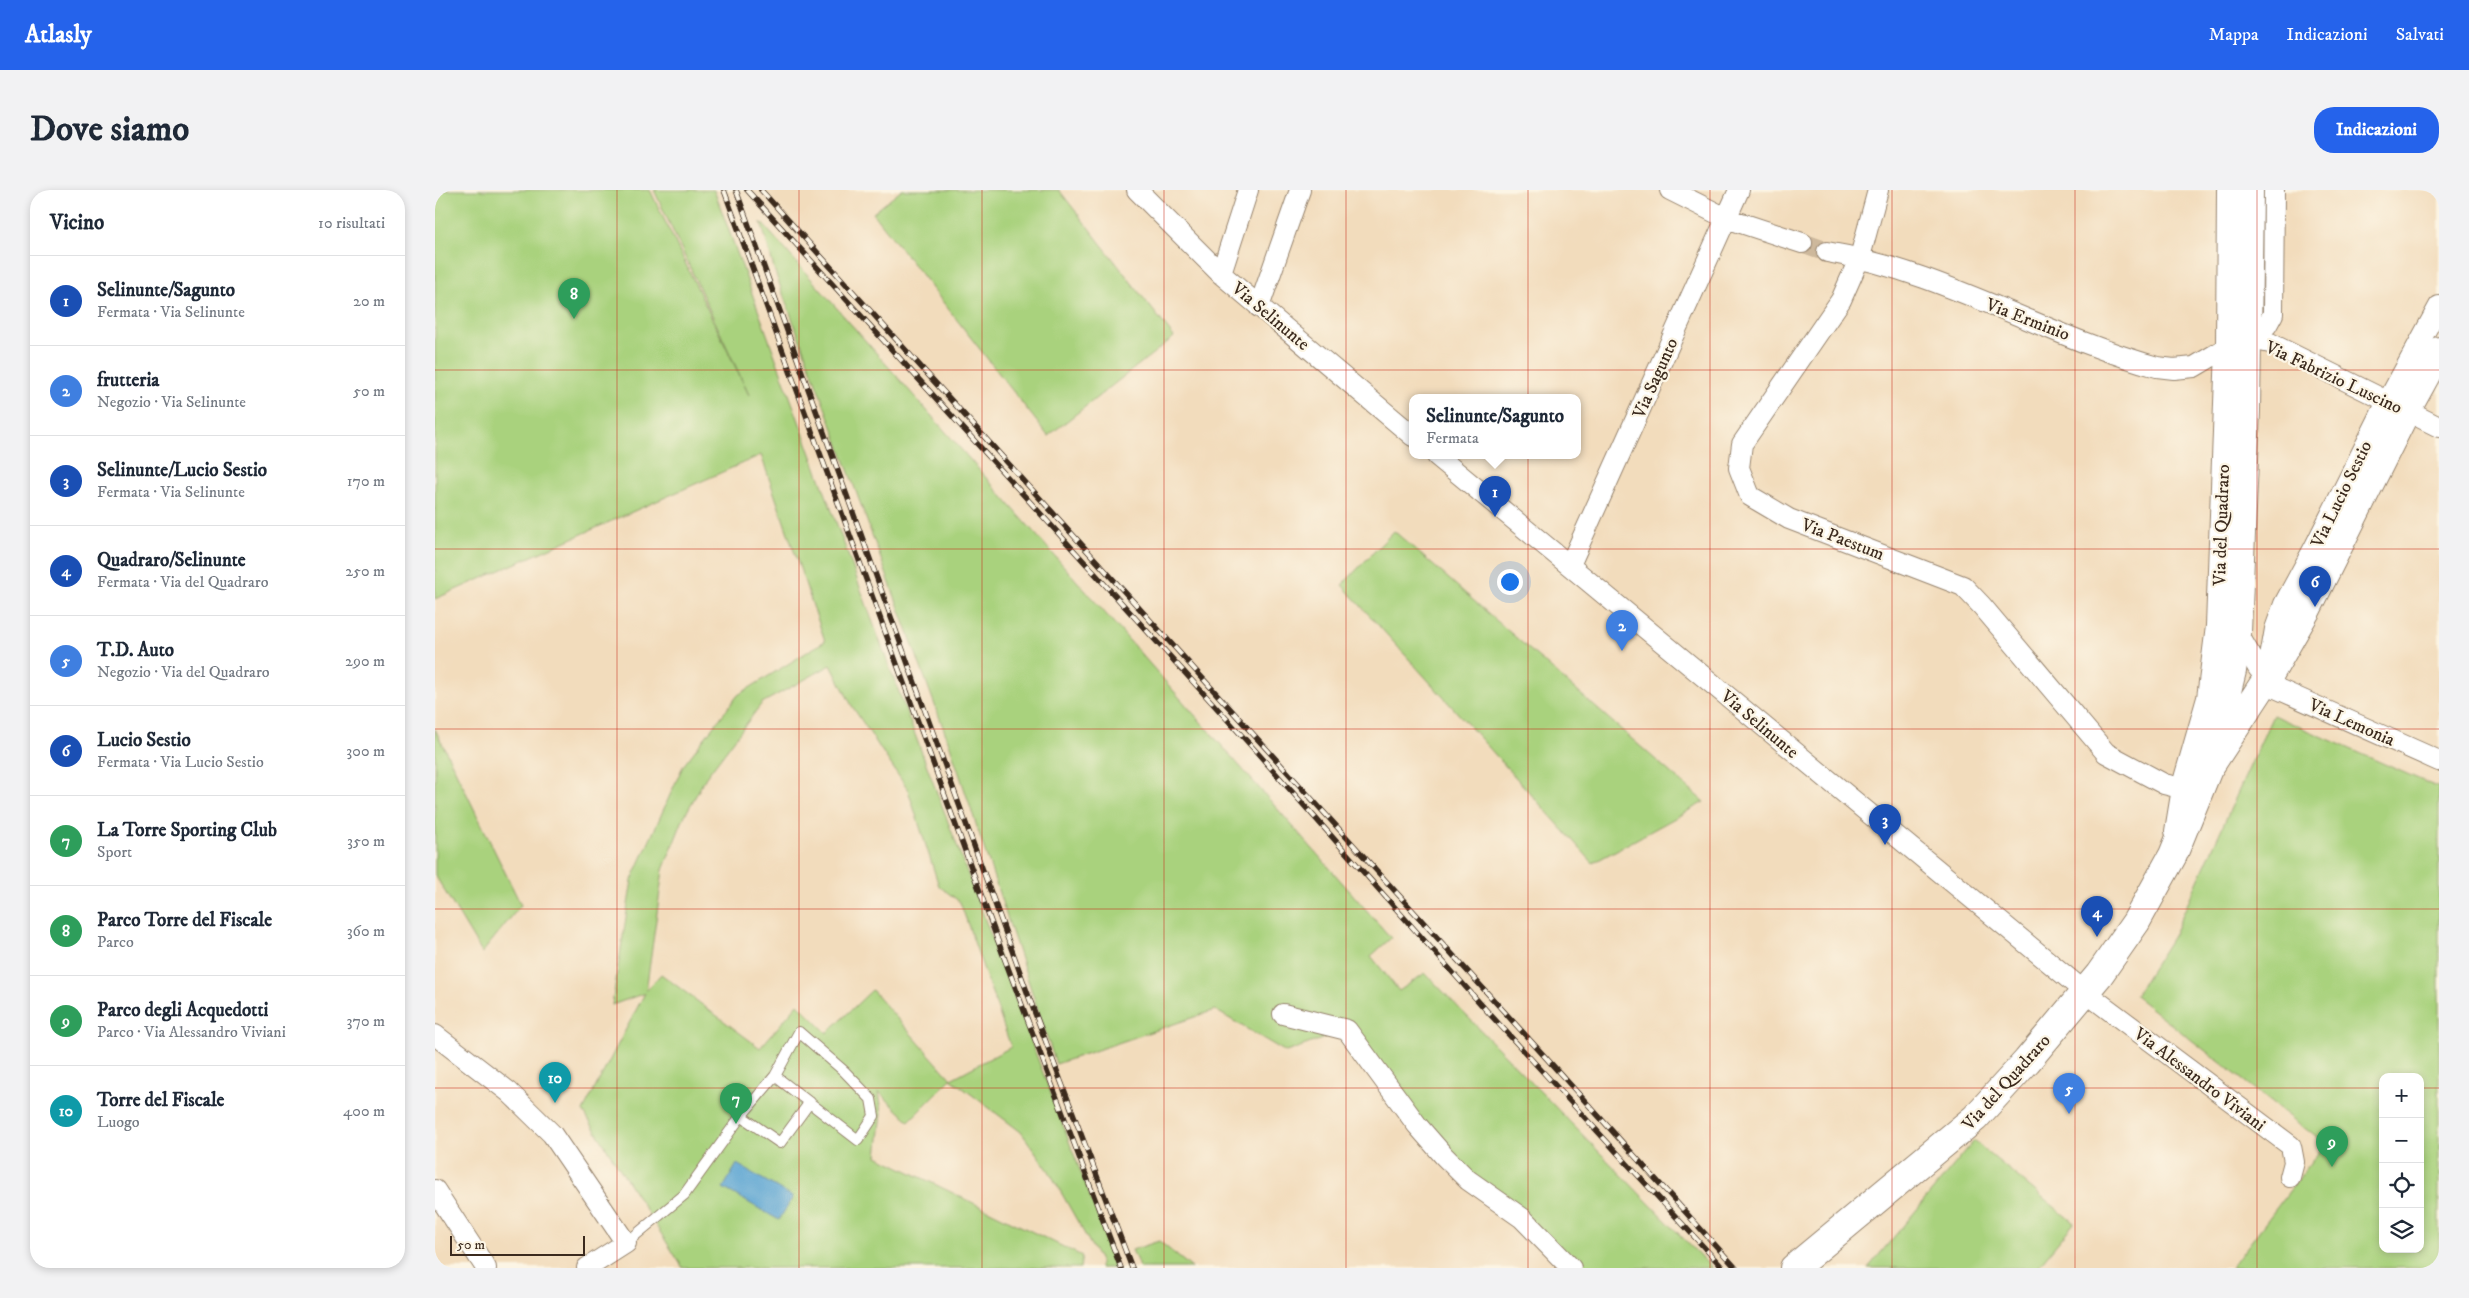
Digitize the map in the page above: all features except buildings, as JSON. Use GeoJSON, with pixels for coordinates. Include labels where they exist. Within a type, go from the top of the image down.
{"type":"FeatureCollection","features":[{"type":"Feature","properties":{"kind":"main road","name":"Via del Quadraro"},"geometry":{"type":"LineString","coordinates":[[1794,1268],[1975,1118],[2023,1066],[2085,992],[2136,922],[2173,855],[2230,680],[2227,629],[2242,550],[2236,347],[2249,190]]}},
{"type":"Feature","properties":{"kind":"main road","name":"Via Lucio Sestio"},"geometry":{"type":"LineString","coordinates":[[2267,679],[2307,609],[2396,416],[2439,351]]}},
{"type":"Feature","properties":{"kind":"main road","name":"Via del Quadraro"},"geometry":{"type":"LineString","coordinates":[[2195,783],[2267,679]]}},
{"type":"Feature","properties":{"kind":"street","name":"Via Selinunte"},"geometry":{"type":"LineString","coordinates":[[1137,190],[1221,274],[1409,433]]}},
{"type":"Feature","properties":{"kind":"street"},"geometry":{"type":"LineString","coordinates":[[1221,274],[1249,190]]}},
{"type":"Feature","properties":{"kind":"street"},"geometry":{"type":"LineString","coordinates":[[1259,306],[1300,190]]}},
{"type":"Feature","properties":{"kind":"street"},"geometry":{"type":"LineString","coordinates":[[1670,190],[1726,218],[1802,243]]}},
{"type":"Feature","properties":{"kind":"street","name":"Via Sagunto"},"geometry":{"type":"LineString","coordinates":[[1570,566],[1739,190]]}},
{"type":"Feature","properties":{"kind":"street","name":"Via Paestum"},"geometry":{"type":"LineString","coordinates":[[1879,190],[1860,257],[1841,300],[1743,444],[1739,468],[1750,496],[1789,519],[1963,586],[1982,606],[2101,749],[2124,764],[2163,784],[2195,783]]}},
{"type":"Feature","properties":{"kind":"street","name":"Via Erminio"},"geometry":{"type":"LineString","coordinates":[[1827,252],[1860,257],[1940,285],[2157,367],[2175,369],[2194,366],[2236,347]]}},
{"type":"Feature","properties":{"kind":"street","name":"Via Lucio Sestio"},"geometry":{"type":"LineString","coordinates":[[2267,679],[2275,629],[2284,604],[2367,441],[2396,416],[2439,306]]}},
{"type":"Feature","properties":{"kind":"street","name":"Via Fabrizio Luscino"},"geometry":{"type":"LineString","coordinates":[[2236,347],[2260,342],[2270,343],[2396,416],[2439,428]]}},
{"type":"Feature","properties":{"kind":"street"},"geometry":{"type":"LineString","coordinates":[[2367,441],[2396,416]]}},
{"type":"Feature","properties":{"kind":"street","name":"Via Selinunte"},"geometry":{"type":"LineString","coordinates":[[1441,459],[2085,992]]}},
{"type":"Feature","properties":{"kind":"street"},"geometry":{"type":"LineString","coordinates":[[2227,629],[2267,679]]}},
{"type":"Feature","properties":{"kind":"street","name":"Via Lemonia"},"geometry":{"type":"LineString","coordinates":[[2267,679],[2278,689],[2439,760]]}},
{"type":"Feature","properties":{"kind":"street","name":"Via Alessandro Viviani"},"geometry":{"type":"LineString","coordinates":[[2085,992],[2291,1146],[2294,1162],[2290,1177]]}},
{"type":"Feature","properties":{"kind":"street"},"geometry":{"type":"LineString","coordinates":[[1283,1014],[1347,1030],[1417,1125],[1444,1156],[1468,1180],[1523,1218],[1571,1268]]}},
{"type":"Feature","properties":{"kind":"street"},"geometry":{"type":"LineString","coordinates":[[435,1035],[509,1092],[552,1134],[626,1243],[587,1268]]}},
{"type":"Feature","properties":{"kind":"street"},"geometry":{"type":"LineString","coordinates":[[435,1190],[486,1268]]}},
{"type":"Feature","properties":{"kind":"lane"},"geometry":{"type":"LineString","coordinates":[[626,1243],[684,1195],[741,1116],[775,1076],[799,1032],[844,1071],[871,1099],[874,1116],[858,1140],[775,1076]]}},
{"type":"Feature","properties":{"kind":"lane"},"geometry":{"type":"LineString","coordinates":[[741,1116],[780,1143],[810,1102]]}},
{"type":"Feature","properties":{"kind":"green space"},"geometry":{"type":"Polygon","coordinates":[[[435,190],[650,190],[749,395],[654,190],[714,190],[886,658],[1117,1268],[1100,1268],[1100,1261],[1049,1171],[1021,1132],[951,1079],[909,1121],[879,1092],[882,1113],[877,1156],[1082,1256],[1080,1268],[683,1268],[583,1111],[645,993],[612,1005],[632,880],[683,766],[738,695],[825,641],[761,455],[435,599],[435,190]],[[831,665],[762,703],[706,777],[684,817],[663,870],[646,991],[661,974],[760,1048],[798,1004],[827,1033],[872,990],[951,1079],[1011,1047],[960,902],[939,886],[908,790],[852,706],[831,665]]]}},
{"type":"Feature","properties":{"kind":"green space"},"geometry":{"type":"Polygon","coordinates":[[[902,190],[1059,190],[1174,337],[1048,436],[873,213],[902,190]]]}},
{"type":"Feature","properties":{"kind":"green space"},"geometry":{"type":"Polygon","coordinates":[[[761,222],[1391,938],[1371,956],[1399,991],[1425,973],[1712,1268],[1567,1268],[1468,1180],[1347,1030],[1286,1052],[1215,1010],[1056,1064],[950,746],[775,272],[761,222]]]}},
{"type":"Feature","properties":{"kind":"green space"},"geometry":{"type":"Polygon","coordinates":[[[1394,531],[1704,802],[1593,863],[1342,585],[1394,531]]]}},
{"type":"Feature","properties":{"kind":"green space"},"geometry":{"type":"Polygon","coordinates":[[[2273,715],[2439,788],[2439,1268],[2231,1268],[2325,1144],[2135,996],[2173,936],[2273,715]]]}},
{"type":"Feature","properties":{"kind":"green space"},"geometry":{"type":"Polygon","coordinates":[[[435,729],[521,905],[482,953],[435,875],[435,729]]]}},
{"type":"Feature","properties":{"kind":"green space"},"geometry":{"type":"Polygon","coordinates":[[[1974,1141],[2074,1223],[2037,1268],[1868,1268],[1974,1141]]]}},
{"type":"Feature","properties":{"kind":"green space"},"geometry":{"type":"Polygon","coordinates":[[[1159,1241],[1192,1268],[1140,1268],[1132,1250],[1159,1241]]]}},
{"type":"Feature","properties":{"kind":"water"},"geometry":{"type":"Polygon","coordinates":[[[737,1164],[793,1197],[779,1220],[723,1188],[737,1164]]]}},
{"type":"Feature","properties":{"kind":"tunnel"},"geometry":{"type":"LineString","coordinates":[[1802,243],[1827,252]]}},
{"type":"Feature","properties":{"kind":"railway"},"geometry":{"type":"LineString","coordinates":[[724,190],[1002,952],[1121,1268]]}},
{"type":"Feature","properties":{"kind":"railway"},"geometry":{"type":"LineString","coordinates":[[736,190],[1030,1000],[1132,1268]]}},
{"type":"Feature","properties":{"kind":"railway"},"geometry":{"type":"LineString","coordinates":[[747,190],[1254,749],[1487,1011],[1723,1268]]}},
{"type":"Feature","properties":{"kind":"railway"},"geometry":{"type":"LineString","coordinates":[[761,190],[1736,1268]]}},
{"type":"Feature","properties":{"kind":"place","name":"Parco Torre del Fiscale"},"geometry":{"type":"Point","coordinates":[574,319]}},
{"type":"Feature","properties":{"kind":"place","name":"Selinunte/Sagunto"},"geometry":{"type":"Point","coordinates":[1495,517]}},
{"type":"Feature","properties":{"kind":"place","name":"Lucio Sestio"},"geometry":{"type":"Point","coordinates":[2315,607]}},
{"type":"Feature","properties":{"kind":"place","name":"frutteria"},"geometry":{"type":"Point","coordinates":[1622,651]}},
{"type":"Feature","properties":{"kind":"place","name":"Selinunte/Lucio Sestio"},"geometry":{"type":"Point","coordinates":[1885,845]}},
{"type":"Feature","properties":{"kind":"place","name":"Quadraro/Selinunte"},"geometry":{"type":"Point","coordinates":[2097,937]}},
{"type":"Feature","properties":{"kind":"place","name":"Torre del Fiscale"},"geometry":{"type":"Point","coordinates":[555,1103]}},
{"type":"Feature","properties":{"kind":"place","name":"T.D. Auto"},"geometry":{"type":"Point","coordinates":[2069,1114]}},
{"type":"Feature","properties":{"kind":"place","name":"La Torre Sporting Club"},"geometry":{"type":"Point","coordinates":[736,1124]}},
{"type":"Feature","properties":{"kind":"place","name":"Parco degli Acquedotti"},"geometry":{"type":"Point","coordinates":[2332,1167]}}]}
